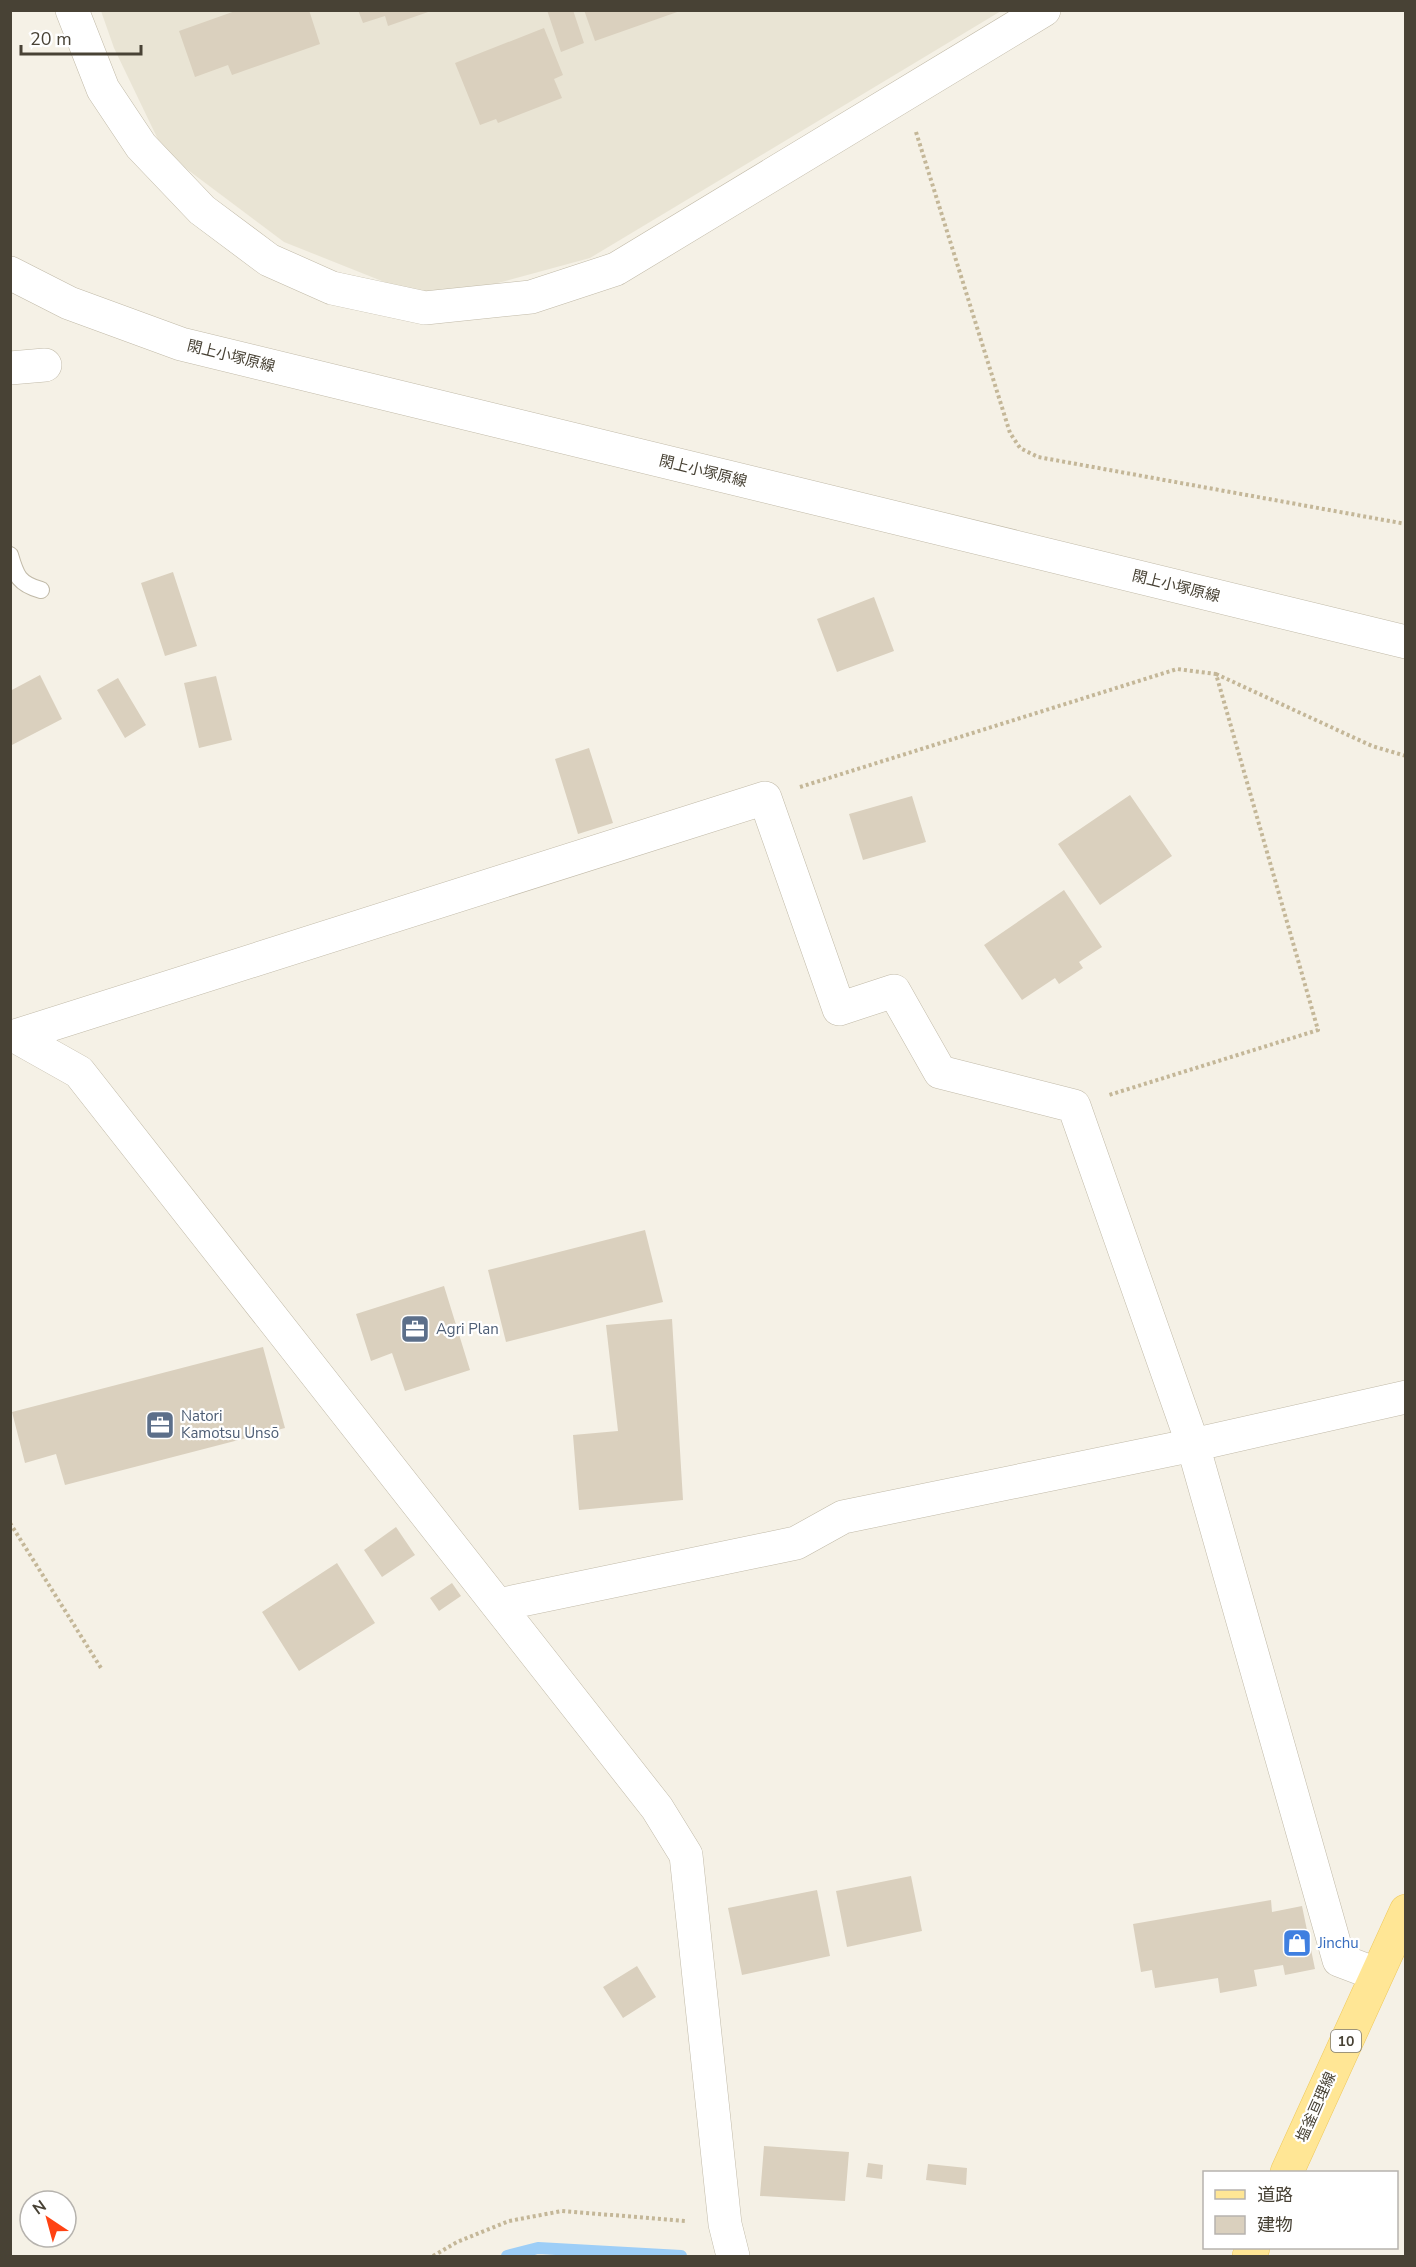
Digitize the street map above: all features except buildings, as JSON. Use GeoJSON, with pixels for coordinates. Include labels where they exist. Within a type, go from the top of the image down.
{"type":"FeatureCollection","features":[{"type":"Feature","properties":{"kind":"main road","name":"塩釜亘理線"},"geometry":{"type":"LineString","coordinates":[[1287,2171],[1406,1911]]}},
{"type":"Feature","properties":{"kind":"street"},"geometry":{"type":"LineString","coordinates":[[72,10],[103,89],[141,146],[202,210],[269,260],[332,288],[425,308],[531,297],[616,269],[1044,10]]}},
{"type":"Feature","properties":{"kind":"street","name":"閖上小塚原線"},"geometry":{"type":"LineString","coordinates":[[10,273],[69,303],[181,344],[1406,642]]}},
{"type":"Feature","properties":{"kind":"street"},"geometry":{"type":"LineString","coordinates":[[10,368],[45,365]]}},
{"type":"Feature","properties":{"kind":"street"},"geometry":{"type":"LineString","coordinates":[[13,1036],[765,798],[839,1009],[894,991],[940,1072],[1074,1106],[1193,1444],[1339,1960],[1376,1974]]}},
{"type":"Feature","properties":{"kind":"street"},"geometry":{"type":"LineString","coordinates":[[13,1036],[79,1072],[657,1808],[686,1855],[725,2224],[733,2256]]}},
{"type":"Feature","properties":{"kind":"street"},"geometry":{"type":"LineString","coordinates":[[498,1605],[796,1542],[843,1517],[1406,1397]]}},
{"type":"Feature","properties":{"kind":"lane"},"geometry":{"type":"LineString","coordinates":[[10,555],[15,574],[28,586],[41,590]]}},
{"type":"Feature","properties":{"kind":"path"},"geometry":{"type":"LineString","coordinates":[[904,94],[1010,433],[1020,447],[1038,457],[1406,524]]}},
{"type":"Feature","properties":{"kind":"path"},"geometry":{"type":"LineString","coordinates":[[765,798],[1177,669],[1216,674],[1372,746],[1406,756]]}},
{"type":"Feature","properties":{"kind":"path"},"geometry":{"type":"LineString","coordinates":[[1074,1106],[1318,1030],[1216,674]]}},
{"type":"Feature","properties":{"kind":"path"},"geometry":{"type":"LineString","coordinates":[[10,1523],[101,1668]]}},
{"type":"Feature","properties":{"kind":"path"},"geometry":{"type":"LineString","coordinates":[[433,2256],[456,2242],[508,2220],[562,2211],[725,2224]]}},
{"type":"Feature","properties":{"kind":"shaded area"},"geometry":{"type":"Polygon","coordinates":[[[101,11],[1001,11],[590,258],[432,301],[284,242],[164,152],[114,48],[101,11]]]}},
{"type":"Feature","properties":{"kind":"waterway"},"geometry":{"type":"LineString","coordinates":[[507,2256],[538,2248],[681,2256]]}},
{"type":"Feature","properties":{"kind":"place","name":"Agri Plan"},"geometry":{"type":"Point","coordinates":[415,1329]}},
{"type":"Feature","properties":{"kind":"place","name":"Natori Kamotsu Unsō"},"geometry":{"type":"Point","coordinates":[160,1425]}},
{"type":"Feature","properties":{"kind":"place","name":"Jinchu"},"geometry":{"type":"Point","coordinates":[1297,1943]}}]}
